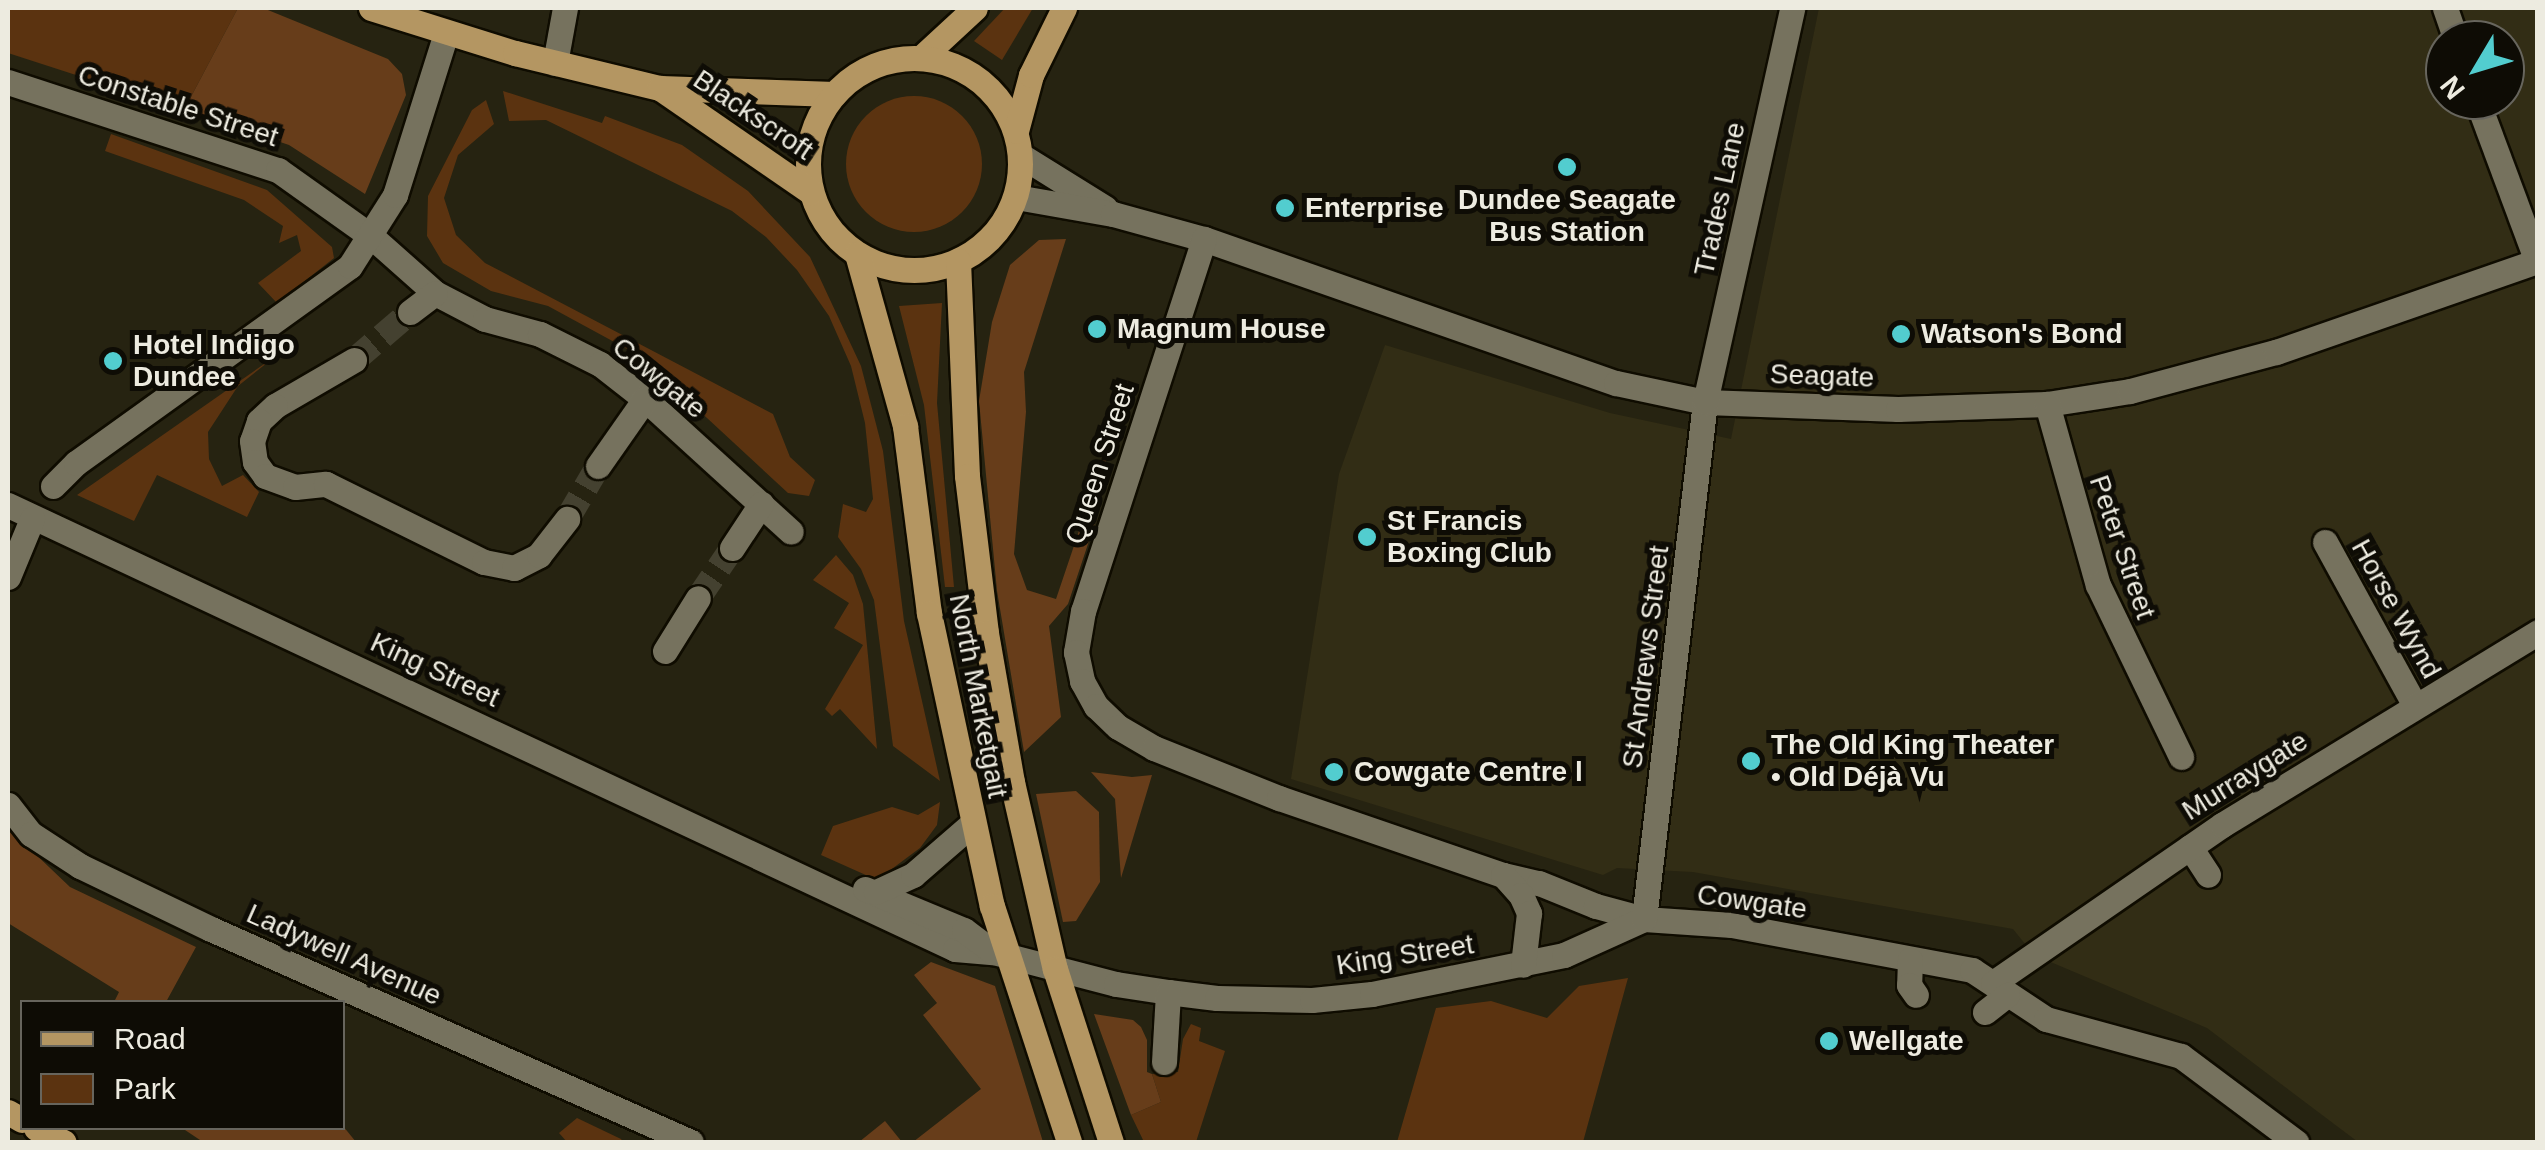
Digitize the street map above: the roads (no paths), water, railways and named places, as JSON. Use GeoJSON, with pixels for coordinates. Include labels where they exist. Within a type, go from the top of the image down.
{"type":"FeatureCollection","features":[{"type":"Feature","properties":{"kind":"main road","name":"Blackscroft"},"geometry":{"type":"LineString","coordinates":[[371,8],[404,14],[446,33],[660,88],[834,94]]}},
{"type":"Feature","properties":{"kind":"main road"},"geometry":{"type":"LineString","coordinates":[[922,57],[975,8]]}},
{"type":"Feature","properties":{"kind":"main road"},"geometry":{"type":"LineString","coordinates":[[1018,143],[996,95],[962,68],[922,57],[889,60],[858,73],[834,94],[815,124],[808,158],[812,192],[822,216],[857,254],[890,268],[924,270],[958,261],[984,245],[1003,224],[1016,197],[1018,143],[1031,74],[1064,8]]}},
{"type":"Feature","properties":{"kind":"main road","name":"Blackscroft"},"geometry":{"type":"LineString","coordinates":[[660,88],[812,192]]}},
{"type":"Feature","properties":{"kind":"main road","name":"North Marketgait"},"geometry":{"type":"LineString","coordinates":[[857,254],[905,426],[929,613],[999,953],[1069,1142]]}},
{"type":"Feature","properties":{"kind":"main road","name":"North Marketgait"},"geometry":{"type":"LineString","coordinates":[[958,261],[967,476],[986,633],[1012,782],[1055,969],[1110,1142]]}},
{"type":"Feature","properties":{"kind":"main road"},"geometry":{"type":"LineString","coordinates":[[40,1130],[64,1142]]}},
{"type":"Feature","properties":{"kind":"street"},"geometry":{"type":"LineString","coordinates":[[555,62],[565,8]]}},
{"type":"Feature","properties":{"kind":"street","name":"Trades Lane"},"geometry":{"type":"LineString","coordinates":[[1705,402],[1792,8]]}},
{"type":"Feature","properties":{"kind":"street"},"geometry":{"type":"LineString","coordinates":[[53,486],[76,463],[350,266],[372,237],[395,195],[446,33]]}},
{"type":"Feature","properties":{"kind":"street","name":"Constable Street"},"geometry":{"type":"LineString","coordinates":[[8,82],[278,170],[372,237]]}},
{"type":"Feature","properties":{"kind":"street"},"geometry":{"type":"LineString","coordinates":[[2484,120],[2537,261]]}},
{"type":"Feature","properties":{"kind":"street","name":"Seagate"},"geometry":{"type":"LineString","coordinates":[[1018,143],[1113,214]]}},
{"type":"Feature","properties":{"kind":"street","name":"Seagate"},"geometry":{"type":"LineString","coordinates":[[1016,197],[1113,214],[1204,239],[1616,384],[1705,402],[1898,409],[2047,404],[2130,391],[2227,367],[2537,261]]}},
{"type":"Feature","properties":{"kind":"street","name":"Cowgate"},"geometry":{"type":"LineString","coordinates":[[372,237],[435,293],[485,319],[555,342],[600,364],[791,532]]}},
{"type":"Feature","properties":{"kind":"street","name":"Queen Street"},"geometry":{"type":"LineString","coordinates":[[1096,706],[1082,681],[1076,652],[1083,611],[1204,239]]}},
{"type":"Feature","properties":{"kind":"street"},"geometry":{"type":"LineString","coordinates":[[410,312],[435,293]]}},
{"type":"Feature","properties":{"kind":"street"},"geometry":{"type":"LineString","coordinates":[[354,360],[275,406],[259,421],[252,441],[255,462],[265,476],[295,487],[326,484],[484,562],[514,568],[539,555],[567,518]]}},
{"type":"Feature","properties":{"kind":"street"},"geometry":{"type":"LineString","coordinates":[[598,466],[645,400]]}},
{"type":"Feature","properties":{"kind":"street","name":"St Andrews Street"},"geometry":{"type":"LineString","coordinates":[[1644,919],[1705,402]]}},
{"type":"Feature","properties":{"kind":"street","name":"Peter Street"},"geometry":{"type":"LineString","coordinates":[[2047,404],[2098,585],[2181,757]]}},
{"type":"Feature","properties":{"kind":"street"},"geometry":{"type":"LineString","coordinates":[[732,548],[761,504]]}},
{"type":"Feature","properties":{"kind":"street","name":"King Street"},"geometry":{"type":"LineString","coordinates":[[8,505],[956,949],[999,953],[1168,992],[1216,998],[1312,1000],[1524,965],[1564,955],[1644,919]]}},
{"type":"Feature","properties":{"kind":"street"},"geometry":{"type":"LineString","coordinates":[[8,576],[32,519]]}},
{"type":"Feature","properties":{"kind":"street","name":"Horse Wynd"},"geometry":{"type":"LineString","coordinates":[[2324,542],[2415,706]]}},
{"type":"Feature","properties":{"kind":"street"},"geometry":{"type":"LineString","coordinates":[[665,651],[698,598]]}},
{"type":"Feature","properties":{"kind":"street","name":"Murraygate"},"geometry":{"type":"LineString","coordinates":[[1985,1012],[2000,989],[2222,825],[2538,632]]}},
{"type":"Feature","properties":{"kind":"street","name":"Cowgate"},"geometry":{"type":"LineString","coordinates":[[1096,706],[1118,727],[1154,748],[1279,798],[1644,919],[1732,925],[1972,970],[2046,1019],[2181,1056],[2296,1142]]}},
{"type":"Feature","properties":{"kind":"street"},"geometry":{"type":"LineString","coordinates":[[2207,802],[2222,825]]}},
{"type":"Feature","properties":{"kind":"street","name":"Ladywell Avenue"},"geometry":{"type":"LineString","coordinates":[[8,805],[30,834],[80,866],[679,1140]]}},
{"type":"Feature","properties":{"kind":"street"},"geometry":{"type":"LineString","coordinates":[[876,892],[925,866],[973,823]]}},
{"type":"Feature","properties":{"kind":"street"},"geometry":{"type":"LineString","coordinates":[[2190,847],[2208,874]]}},
{"type":"Feature","properties":{"kind":"street"},"geometry":{"type":"LineString","coordinates":[[1503,875],[1521,895],[1529,913],[1524,965]]}},
{"type":"Feature","properties":{"kind":"street","name":"King Street"},"geometry":{"type":"LineString","coordinates":[[811,878],[876,892],[964,930],[999,953]]}},
{"type":"Feature","properties":{"kind":"street"},"geometry":{"type":"LineString","coordinates":[[1910,960],[1909,985],[1916,995]]}},
{"type":"Feature","properties":{"kind":"street"},"geometry":{"type":"LineString","coordinates":[[1164,1062],[1168,992]]}},
{"type":"Feature","properties":{"kind":"tunnel"},"geometry":{"type":"LineString","coordinates":[[354,360],[410,312]]}},
{"type":"Feature","properties":{"kind":"tunnel"},"geometry":{"type":"LineString","coordinates":[[567,519],[598,466]]}},
{"type":"Feature","properties":{"kind":"tunnel"},"geometry":{"type":"LineString","coordinates":[[698,598],[732,548]]}},
{"type":"Feature","properties":{"kind":"place","name":"Dundee Seagate Bus Station"},"geometry":{"type":"Point","coordinates":[1567,167]}},
{"type":"Feature","properties":{"kind":"place","name":"Enterprise"},"geometry":{"type":"Point","coordinates":[1285,208]}},
{"type":"Feature","properties":{"kind":"place","name":"Magnum House"},"geometry":{"type":"Point","coordinates":[1097,329]}},
{"type":"Feature","properties":{"kind":"place","name":"Watson's Bond"},"geometry":{"type":"Point","coordinates":[1901,334]}},
{"type":"Feature","properties":{"kind":"place","name":"Hotel Indigo Dundee"},"geometry":{"type":"Point","coordinates":[113,361]}},
{"type":"Feature","properties":{"kind":"place","name":"St Francis Boxing Club"},"geometry":{"type":"Point","coordinates":[1367,537]}},
{"type":"Feature","properties":{"kind":"place","name":"The Old King Theater • Old Déjà Vu"},"geometry":{"type":"Point","coordinates":[1751,761]}},
{"type":"Feature","properties":{"kind":"place","name":"Cowgate Centre l"},"geometry":{"type":"Point","coordinates":[1334,772]}},
{"type":"Feature","properties":{"kind":"place","name":"Wellgate"},"geometry":{"type":"Point","coordinates":[1829,1041]}}]}
